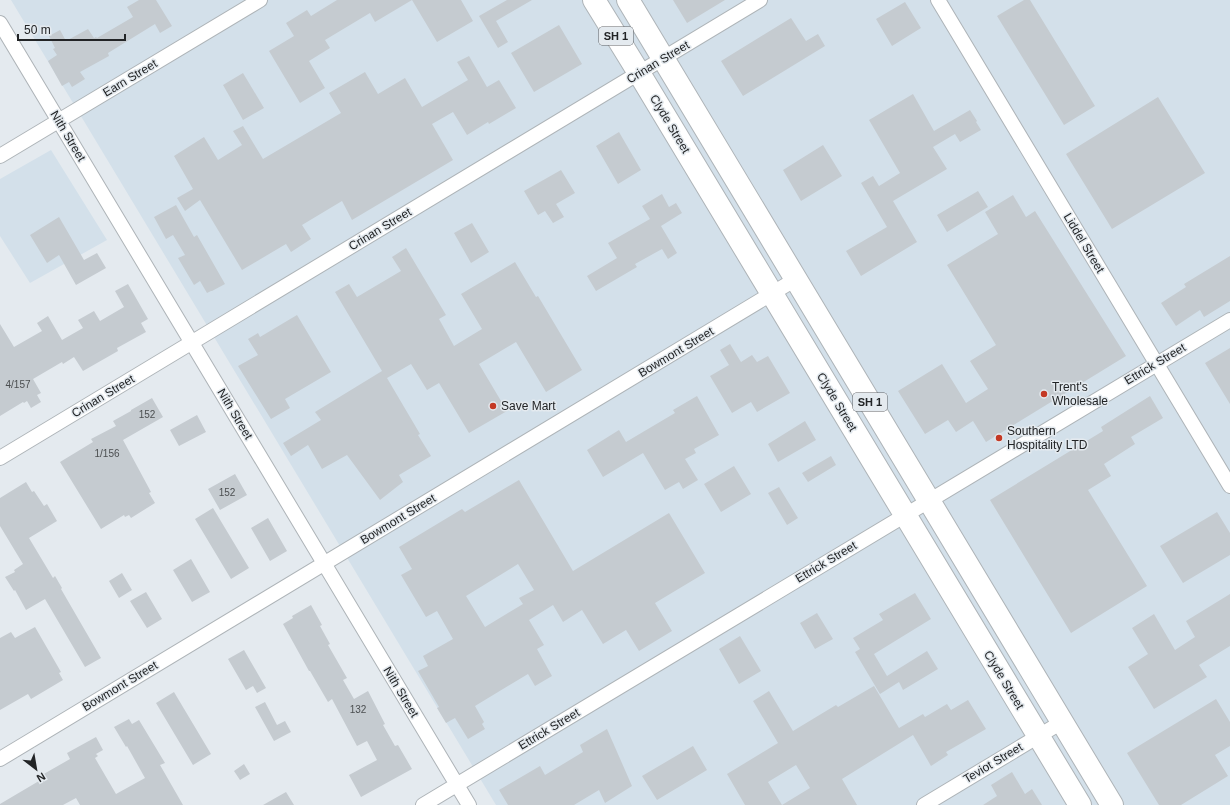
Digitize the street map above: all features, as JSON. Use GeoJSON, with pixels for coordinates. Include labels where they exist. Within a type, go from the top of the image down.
{"type":"FeatureCollection","features":[{"type":"Feature","properties":{"kind":"highway","name":"Clyde Street"},"geometry":{"type":"LineString","coordinates":[[594,0],[1080,805]]}},
{"type":"Feature","properties":{"kind":"highway","name":"SH 1"},"geometry":{"type":"LineString","coordinates":[[628,0],[1112,805]]}},
{"type":"Feature","properties":{"kind":"street","name":"Earn Street"},"geometry":{"type":"LineString","coordinates":[[0,156],[260,0]]}},
{"type":"Feature","properties":{"kind":"street","name":"Crinan Street"},"geometry":{"type":"LineString","coordinates":[[0,458],[760,0]]}},
{"type":"Feature","properties":{"kind":"street","name":"Liddel Street"},"geometry":{"type":"LineString","coordinates":[[938,0],[1230,486]]}},
{"type":"Feature","properties":{"kind":"street","name":"Nith Street"},"geometry":{"type":"LineString","coordinates":[[0,23],[469,805]]}},
{"type":"Feature","properties":{"kind":"street","name":"Bowmont Street"},"geometry":{"type":"LineString","coordinates":[[0,759],[796,279]]}},
{"type":"Feature","properties":{"kind":"street","name":"Ettrick Street"},"geometry":{"type":"LineString","coordinates":[[423,805],[1156,363],[1230,320]]}},
{"type":"Feature","properties":{"kind":"street","name":"Teviot Street"},"geometry":{"type":"LineString","coordinates":[[924,805],[1062,722]]}},
{"type":"Feature","properties":{"kind":"shaded area"},"geometry":{"type":"Polygon","coordinates":[[[11,0],[1230,0],[1230,805],[496,805],[11,0]]]}},
{"type":"Feature","properties":{"kind":"shaded area"},"geometry":{"type":"Polygon","coordinates":[[[51,150],[107,240],[30,283],[0,236],[0,179],[51,150]]]}},
{"type":"Feature","properties":{"kind":"building"},"geometry":{"type":"Polygon","coordinates":[[[139,0],[156,0],[172,26],[160,33],[155,24],[108,53],[109,56],[80,72],[85,79],[72,87],[69,82],[62,86],[48,61],[57,55],[53,49],[55,48],[49,36],[60,30],[66,41],[88,29],[94,38],[97,38],[133,17],[127,7],[139,0]]]}},
{"type":"Feature","properties":{"kind":"building"},"geometry":{"type":"Polygon","coordinates":[[[337,0],[412,0],[375,22],[370,13],[325,40],[330,48],[309,61],[325,88],[300,103],[269,51],[294,36],[286,23],[307,10],[311,16],[337,0]]]}},
{"type":"Feature","properties":{"kind":"building"},"geometry":{"type":"Polygon","coordinates":[[[412,0],[461,0],[473,21],[437,42],[412,0]]]}},
{"type":"Feature","properties":{"kind":"building"},"geometry":{"type":"Polygon","coordinates":[[[507,0],[532,0],[496,21],[508,42],[498,48],[479,16],[507,0]]]}},
{"type":"Feature","properties":{"kind":"building"},"geometry":{"type":"Polygon","coordinates":[[[673,0],[725,0],[687,23],[673,0]]]}},
{"type":"Feature","properties":{"kind":"building"},"geometry":{"type":"Polygon","coordinates":[[[1024,0],[1030,0],[1095,106],[1064,125],[997,16],[1024,0]]]}},
{"type":"Feature","properties":{"kind":"building"},"geometry":{"type":"Polygon","coordinates":[[[905,2],[921,28],[892,46],[876,19],[905,2]]]}},
{"type":"Feature","properties":{"kind":"building"},"geometry":{"type":"Polygon","coordinates":[[[791,18],[806,41],[818,34],[825,46],[743,96],[721,61],[791,18]]]}},
{"type":"Feature","properties":{"kind":"building"},"geometry":{"type":"Polygon","coordinates":[[[559,25],[582,64],[534,92],[511,53],[559,25]]]}},
{"type":"Feature","properties":{"kind":"building"},"geometry":{"type":"Polygon","coordinates":[[[469,56],[487,87],[499,80],[516,108],[489,124],[488,122],[467,135],[453,112],[432,124],[453,160],[352,220],[342,201],[302,225],[311,239],[291,252],[286,244],[242,270],[200,200],[185,211],[177,198],[193,189],[174,156],[204,137],[218,160],[242,145],[233,131],[243,126],[263,159],[341,113],[329,93],[365,72],[378,94],[405,78],[422,107],[468,80],[457,62],[469,56]]]}},
{"type":"Feature","properties":{"kind":"building"},"geometry":{"type":"Polygon","coordinates":[[[243,73],[264,108],[243,120],[223,85],[243,73]]]}},
{"type":"Feature","properties":{"kind":"building"},"geometry":{"type":"Polygon","coordinates":[[[913,94],[934,131],[970,110],[981,130],[960,142],[955,134],[933,147],[947,169],[893,201],[917,242],[861,276],[846,251],[887,227],[861,183],[873,176],[879,186],[900,173],[869,120],[913,94]]]}},
{"type":"Feature","properties":{"kind":"building"},"geometry":{"type":"Polygon","coordinates":[[[1158,97],[1205,173],[1112,229],[1066,154],[1158,97]]]}},
{"type":"Feature","properties":{"kind":"building"},"geometry":{"type":"Polygon","coordinates":[[[619,132],[641,170],[618,184],[596,146],[619,132]]]}},
{"type":"Feature","properties":{"kind":"building"},"geometry":{"type":"Polygon","coordinates":[[[823,145],[842,176],[801,201],[783,170],[823,145]]]}},
{"type":"Feature","properties":{"kind":"building"},"geometry":{"type":"Polygon","coordinates":[[[561,170],[575,193],[556,204],[564,217],[553,223],[545,211],[538,215],[524,191],[561,170]]]}},
{"type":"Feature","properties":{"kind":"building"},"geometry":{"type":"Polygon","coordinates":[[[978,191],[988,207],[947,232],[937,215],[978,191]]]}},
{"type":"Feature","properties":{"kind":"building"},"geometry":{"type":"Polygon","coordinates":[[[662,194],[669,207],[676,203],[682,213],[661,226],[677,253],[668,259],[662,249],[635,264],[637,267],[596,291],[587,276],[617,258],[608,243],[650,219],[642,206],[662,194]]]}},
{"type":"Feature","properties":{"kind":"building"},"geometry":{"type":"Polygon","coordinates":[[[1013,195],[1026,217],[1035,211],[1126,356],[986,442],[973,421],[956,432],[948,420],[925,434],[898,391],[942,364],[966,403],[988,389],[970,361],[996,345],[947,265],[998,234],[985,212],[1013,195]]]}},
{"type":"Feature","properties":{"kind":"building"},"geometry":{"type":"Polygon","coordinates":[[[176,205],[194,237],[197,235],[225,284],[207,293],[200,281],[194,285],[178,258],[185,255],[173,235],[166,239],[154,217],[176,205]]]}},
{"type":"Feature","properties":{"kind":"building"},"geometry":{"type":"Polygon","coordinates":[[[59,217],[84,260],[97,253],[106,268],[76,285],[59,255],[47,263],[30,235],[59,217]]]}},
{"type":"Feature","properties":{"kind":"building"},"geometry":{"type":"Polygon","coordinates":[[[472,223],[489,252],[471,263],[454,233],[472,223]]]}},
{"type":"Feature","properties":{"kind":"building"},"geometry":{"type":"Polygon","coordinates":[[[406,248],[446,315],[439,319],[454,346],[482,329],[461,294],[515,262],[536,297],[538,296],[582,370],[546,392],[516,342],[479,364],[507,411],[469,433],[439,383],[427,390],[411,364],[387,378],[420,434],[418,435],[431,456],[399,475],[403,482],[380,500],[347,455],[322,469],[308,445],[291,456],[283,443],[321,420],[315,412],[382,371],[335,292],[349,284],[357,297],[401,271],[392,257],[406,248]]]}},
{"type":"Feature","properties":{"kind":"building"},"geometry":{"type":"Polygon","coordinates":[[[1230,256],[1230,301],[1204,317],[1200,310],[1176,326],[1161,303],[1186,287],[1184,284],[1230,256]]]}},
{"type":"Feature","properties":{"kind":"building"},"geometry":{"type":"Polygon","coordinates":[[[128,284],[148,319],[141,323],[146,332],[117,348],[118,351],[83,371],[74,357],[63,364],[62,362],[33,379],[41,393],[37,395],[41,402],[31,408],[27,401],[24,403],[23,402],[0,416],[0,324],[14,347],[42,331],[37,323],[48,316],[62,340],[83,328],[78,320],[94,311],[100,321],[124,307],[115,291],[128,284]]]}},
{"type":"Feature","properties":{"kind":"building"},"geometry":{"type":"Polygon","coordinates":[[[297,315],[331,372],[285,399],[290,408],[271,419],[238,366],[258,355],[248,339],[258,333],[260,337],[297,315]]]}},
{"type":"Feature","properties":{"kind":"building"},"geometry":{"type":"Polygon","coordinates":[[[730,344],[741,362],[752,355],[757,362],[768,356],[790,393],[757,412],[751,402],[732,413],[710,376],[729,365],[720,350],[730,344]]]}},
{"type":"Feature","properties":{"kind":"building"},"geometry":{"type":"Polygon","coordinates":[[[1230,348],[1230,404],[1205,363],[1230,348]]]}},
{"type":"Feature","properties":{"kind":"building"},"geometry":{"type":"Polygon","coordinates":[[[697,396],[719,435],[694,449],[696,453],[685,459],[698,480],[683,489],[679,482],[665,490],[643,453],[603,477],[587,450],[619,430],[626,442],[675,413],[673,410],[697,396]]]}},
{"type":"Feature","properties":{"kind":"building"},"geometry":{"type":"Polygon","coordinates":[[[1150,396],[1163,418],[1131,437],[1135,444],[1104,464],[1111,476],[1088,490],[1147,586],[1071,633],[990,500],[1103,431],[1101,427],[1150,396]]]}},
{"type":"Feature","properties":{"kind":"building"},"geometry":{"type":"Polygon","coordinates":[[[152,398],[163,417],[123,440],[151,492],[149,493],[155,503],[131,518],[129,515],[125,517],[124,515],[101,529],[60,462],[93,442],[91,439],[116,426],[113,421],[152,398]]]}},
{"type":"Feature","properties":{"kind":"building"},"geometry":{"type":"Polygon","coordinates":[[[197,415],[206,432],[179,446],[170,430],[197,415]]]}},
{"type":"Feature","properties":{"kind":"building"},"geometry":{"type":"Polygon","coordinates":[[[805,421],[816,440],[778,462],[768,444],[805,421]]]}},
{"type":"Feature","properties":{"kind":"building"},"geometry":{"type":"Polygon","coordinates":[[[831,456],[836,465],[808,482],[802,473],[831,456]]]}},
{"type":"Feature","properties":{"kind":"building"},"geometry":{"type":"Polygon","coordinates":[[[734,466],[751,494],[721,512],[704,484],[734,466]]]}},
{"type":"Feature","properties":{"kind":"building"},"geometry":{"type":"Polygon","coordinates":[[[235,474],[247,495],[220,510],[208,489],[235,474]]]}},
{"type":"Feature","properties":{"kind":"building"},"geometry":{"type":"Polygon","coordinates":[[[519,480],[573,571],[669,513],[705,573],[655,603],[672,631],[639,651],[626,630],[603,644],[582,610],[563,622],[553,605],[529,620],[544,645],[537,649],[552,676],[535,686],[528,674],[475,706],[484,722],[482,724],[485,729],[468,739],[455,718],[446,723],[437,708],[439,707],[418,671],[428,666],[423,656],[453,639],[437,611],[426,617],[401,575],[412,569],[399,547],[462,509],[465,512],[519,480]],[[518,564],[466,596],[485,627],[523,604],[519,598],[534,590],[518,564]]]}},
{"type":"Feature","properties":{"kind":"building"},"geometry":{"type":"Polygon","coordinates":[[[26,482],[44,506],[47,504],[57,521],[29,538],[53,578],[55,576],[101,658],[85,667],[45,599],[26,610],[15,590],[14,591],[5,577],[15,572],[14,570],[23,564],[0,526],[0,498],[26,482]]]}},
{"type":"Feature","properties":{"kind":"building"},"geometry":{"type":"Polygon","coordinates":[[[779,487],[798,518],[787,525],[768,493],[779,487]]]}},
{"type":"Feature","properties":{"kind":"building"},"geometry":{"type":"Polygon","coordinates":[[[213,508],[249,568],[231,579],[195,519],[213,508]]]}},
{"type":"Feature","properties":{"kind":"building"},"geometry":{"type":"Polygon","coordinates":[[[1217,512],[1230,533],[1230,555],[1183,583],[1160,546],[1217,512]]]}},
{"type":"Feature","properties":{"kind":"building"},"geometry":{"type":"Polygon","coordinates":[[[268,518],[287,551],[270,561],[251,528],[268,518]]]}},
{"type":"Feature","properties":{"kind":"building"},"geometry":{"type":"Polygon","coordinates":[[[191,559],[210,592],[192,602],[173,570],[191,559]]]}},
{"type":"Feature","properties":{"kind":"building"},"geometry":{"type":"Polygon","coordinates":[[[122,573],[132,590],[119,598],[109,581],[122,573]]]}},
{"type":"Feature","properties":{"kind":"building"},"geometry":{"type":"Polygon","coordinates":[[[146,592],[162,619],[147,628],[130,601],[146,592]]]}},
{"type":"Feature","properties":{"kind":"building"},"geometry":{"type":"Polygon","coordinates":[[[915,593],[931,619],[874,654],[887,676],[927,651],[938,669],[903,690],[899,682],[880,694],[855,652],[860,649],[853,638],[883,620],[879,614],[915,593]]]}},
{"type":"Feature","properties":{"kind":"building"},"geometry":{"type":"Polygon","coordinates":[[[1230,594],[1230,646],[1199,665],[1207,677],[1154,709],[1128,667],[1148,654],[1132,628],[1154,614],[1175,650],[1195,637],[1186,621],[1230,594]]]}},
{"type":"Feature","properties":{"kind":"building"},"geometry":{"type":"Polygon","coordinates":[[[311,605],[322,625],[320,626],[330,644],[328,645],[347,678],[343,680],[354,699],[368,691],[385,724],[383,725],[395,746],[398,745],[412,769],[361,797],[349,775],[377,760],[367,741],[357,746],[332,699],[328,702],[283,624],[293,618],[292,616],[311,605]]]}},
{"type":"Feature","properties":{"kind":"building"},"geometry":{"type":"Polygon","coordinates":[[[817,613],[833,639],[815,649],[800,623],[817,613]]]}},
{"type":"Feature","properties":{"kind":"building"},"geometry":{"type":"Polygon","coordinates":[[[35,627],[61,672],[59,673],[63,680],[31,699],[28,694],[0,710],[0,638],[11,632],[15,638],[35,627]]]}},
{"type":"Feature","properties":{"kind":"building"},"geometry":{"type":"Polygon","coordinates":[[[740,636],[761,671],[739,684],[719,649],[740,636]]]}},
{"type":"Feature","properties":{"kind":"building"},"geometry":{"type":"Polygon","coordinates":[[[244,650],[266,688],[257,693],[253,686],[246,690],[228,659],[244,650]]]}},
{"type":"Feature","properties":{"kind":"building"},"geometry":{"type":"Polygon","coordinates":[[[874,686],[899,728],[923,714],[925,717],[947,704],[951,710],[968,700],[986,729],[946,752],[948,755],[931,766],[913,735],[842,779],[857,805],[745,805],[727,774],[778,743],[753,701],[769,691],[793,731],[836,705],[838,707],[874,686]],[[796,765],[768,782],[782,805],[810,788],[796,765]]]}},
{"type":"Feature","properties":{"kind":"building"},"geometry":{"type":"Polygon","coordinates":[[[174,692],[211,754],[193,765],[156,703],[174,692]]]}},
{"type":"Feature","properties":{"kind":"building"},"geometry":{"type":"Polygon","coordinates":[[[1216,699],[1230,722],[1230,746],[1215,755],[1228,776],[1181,805],[1159,805],[1127,753],[1216,699]]]}},
{"type":"Feature","properties":{"kind":"building"},"geometry":{"type":"Polygon","coordinates":[[[265,702],[277,725],[285,721],[291,732],[274,741],[255,707],[265,702]]]}},
{"type":"Feature","properties":{"kind":"building"},"geometry":{"type":"Polygon","coordinates":[[[129,719],[132,724],[139,720],[165,763],[160,765],[183,805],[80,805],[76,798],[63,805],[0,805],[44,778],[42,775],[70,759],[67,753],[96,737],[103,750],[96,754],[98,756],[95,758],[116,794],[145,778],[127,746],[126,747],[114,727],[129,719]]]}},
{"type":"Feature","properties":{"kind":"building"},"geometry":{"type":"Polygon","coordinates":[[[607,729],[632,786],[605,803],[599,790],[574,805],[508,805],[499,790],[540,766],[545,775],[583,752],[580,745],[607,729]]]}},
{"type":"Feature","properties":{"kind":"building"},"geometry":{"type":"Polygon","coordinates":[[[693,746],[707,770],[657,800],[642,776],[693,746]]]}},
{"type":"Feature","properties":{"kind":"building"},"geometry":{"type":"Polygon","coordinates":[[[244,764],[250,774],[240,780],[234,771],[244,764]]]}},
{"type":"Feature","properties":{"kind":"building"},"geometry":{"type":"Polygon","coordinates":[[[1012,772],[1025,794],[1032,789],[1042,805],[983,805],[997,796],[991,785],[1012,772]]]}},
{"type":"Feature","properties":{"kind":"building"},"geometry":{"type":"Polygon","coordinates":[[[286,792],[294,805],[263,805],[286,792]]]}},
{"type":"Feature","properties":{"kind":"place","name":"Trent's Wholesale"},"geometry":{"type":"Point","coordinates":[1044,394]}},
{"type":"Feature","properties":{"kind":"place","name":"Save Mart"},"geometry":{"type":"Point","coordinates":[493,406]}},
{"type":"Feature","properties":{"kind":"place","name":"Southern Hospitality LTD"},"geometry":{"type":"Point","coordinates":[999,438]}}]}
